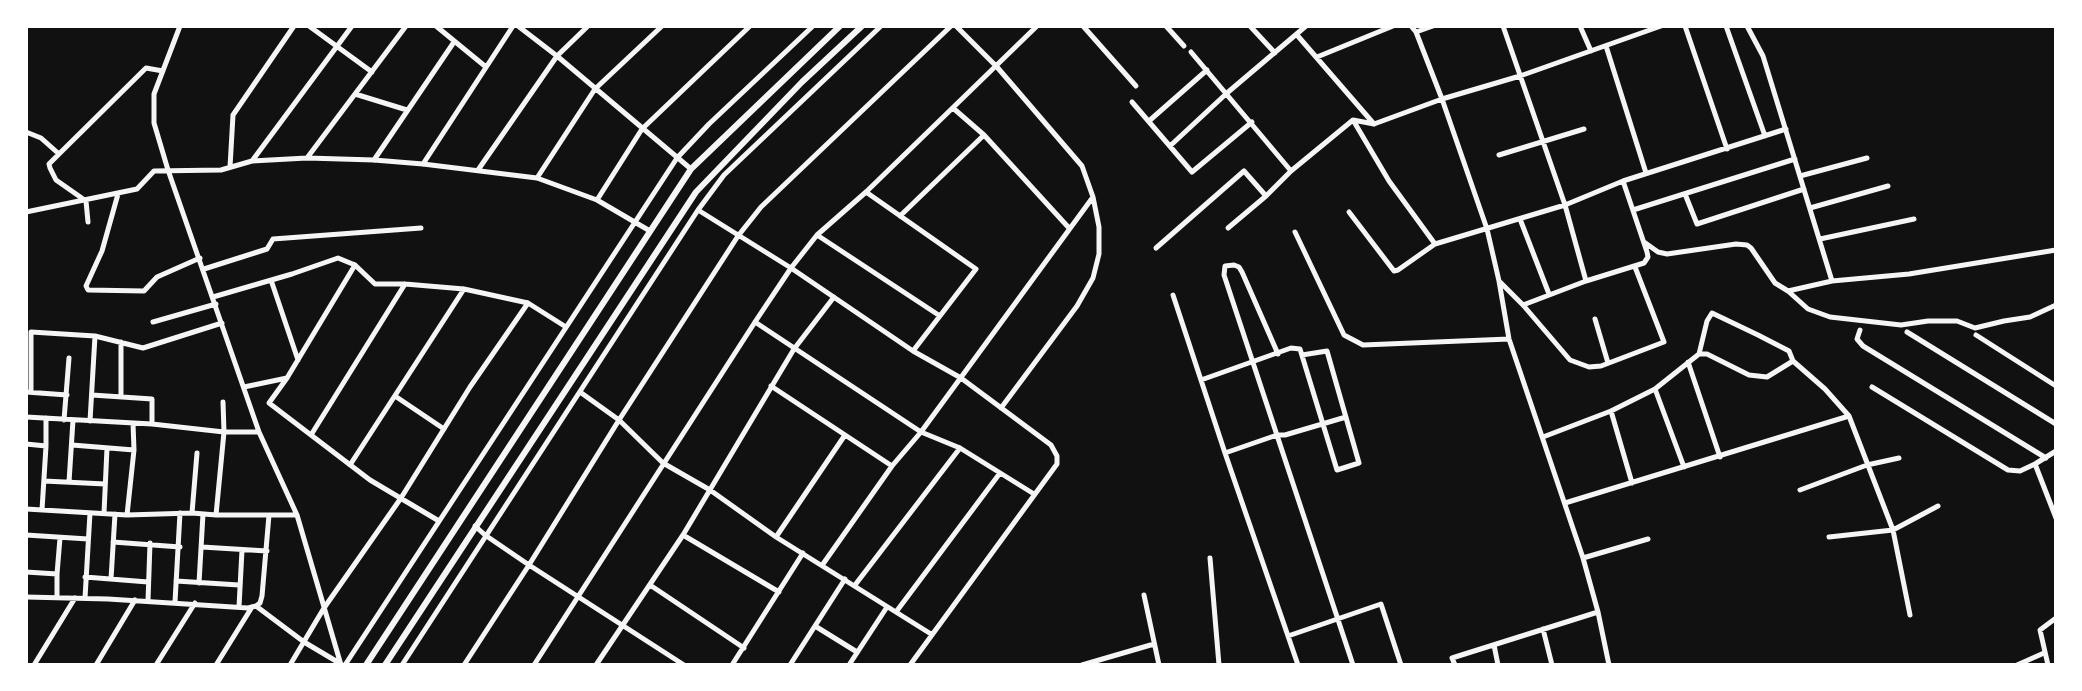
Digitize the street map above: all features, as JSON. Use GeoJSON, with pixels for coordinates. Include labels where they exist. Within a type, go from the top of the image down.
{"type":"FeatureCollection","features":[{"type":"Feature","properties":{"kind":"street"},"geometry":{"type":"LineString","coordinates":[[180,26],[154,94],[154,123],[259,432],[297,515],[342,665]]}},
{"type":"Feature","properties":{"kind":"street"},"geometry":{"type":"LineString","coordinates":[[230,167],[233,115],[294,26]]}},
{"type":"Feature","properties":{"kind":"street"},"geometry":{"type":"LineString","coordinates":[[309,26],[372,72]]}},
{"type":"Feature","properties":{"kind":"street"},"geometry":{"type":"LineString","coordinates":[[253,161],[352,26]]}},
{"type":"Feature","properties":{"kind":"street"},"geometry":{"type":"LineString","coordinates":[[307,158],[406,26]]}},
{"type":"Feature","properties":{"kind":"street"},"geometry":{"type":"LineString","coordinates":[[436,26],[486,67]]}},
{"type":"Feature","properties":{"kind":"street"},"geometry":{"type":"LineString","coordinates":[[423,164],[516,26],[557,56],[691,169]]}},
{"type":"Feature","properties":{"kind":"street"},"geometry":{"type":"LineString","coordinates":[[478,170],[557,56],[588,26]]}},
{"type":"Feature","properties":{"kind":"street"},"geometry":{"type":"LineString","coordinates":[[597,200],[642,130],[750,26]]}},
{"type":"Feature","properties":{"kind":"street"},"geometry":{"type":"LineString","coordinates":[[342,665],[677,158],[709,124],[813,26]]}},
{"type":"Feature","properties":{"kind":"street"},"geometry":{"type":"LineString","coordinates":[[366,665],[691,169],[840,26]]}},
{"type":"Feature","properties":{"kind":"street"},"geometry":{"type":"LineString","coordinates":[[385,665],[696,192],[802,82],[862,26]]}},
{"type":"Feature","properties":{"kind":"street"},"geometry":{"type":"LineString","coordinates":[[402,665],[698,210],[724,175],[881,26]]}},
{"type":"Feature","properties":{"kind":"street"},"geometry":{"type":"LineString","coordinates":[[464,665],[738,236],[761,207],[953,26],[997,67],[1082,166],[1093,197],[1099,227],[1099,254],[1093,278],[1077,306],[1001,408]]}},
{"type":"Feature","properties":{"kind":"street"},"geometry":{"type":"LineString","coordinates":[[534,665],[791,268],[817,235],[866,192],[1037,26]]}},
{"type":"Feature","properties":{"kind":"street"},"geometry":{"type":"LineString","coordinates":[[1083,26],[1136,86]]}},
{"type":"Feature","properties":{"kind":"street"},"geometry":{"type":"LineString","coordinates":[[1166,26],[1184,46]]}},
{"type":"Feature","properties":{"kind":"street"},"geometry":{"type":"LineString","coordinates":[[1250,26],[1275,54]]}},
{"type":"Feature","properties":{"kind":"street"},"geometry":{"type":"LineString","coordinates":[[1170,146],[1306,26]]}},
{"type":"Feature","properties":{"kind":"street"},"geometry":{"type":"LineString","coordinates":[[1317,57],[1393,26]]}},
{"type":"Feature","properties":{"kind":"street"},"geometry":{"type":"LineString","coordinates":[[1411,26],[1442,99],[1487,229],[1509,339],[1583,558],[1609,665]]}},
{"type":"Feature","properties":{"kind":"street"},"geometry":{"type":"LineString","coordinates":[[1416,33],[1433,26]]}},
{"type":"Feature","properties":{"kind":"street"},"geometry":{"type":"LineString","coordinates":[[1503,26],[1565,205],[1586,281]]}},
{"type":"Feature","properties":{"kind":"street"},"geometry":{"type":"LineString","coordinates":[[1580,26],[1591,51]]}},
{"type":"Feature","properties":{"kind":"street"},"geometry":{"type":"LineString","coordinates":[[1353,120],[1374,124],[1661,26]]}},
{"type":"Feature","properties":{"kind":"street"},"geometry":{"type":"LineString","coordinates":[[1685,26],[1727,149]]}},
{"type":"Feature","properties":{"kind":"street"},"geometry":{"type":"LineString","coordinates":[[1726,26],[1765,136]]}},
{"type":"Feature","properties":{"kind":"street"},"geometry":{"type":"LineString","coordinates":[[1747,26],[1763,56],[1832,281]]}},
{"type":"Feature","properties":{"kind":"street"},"geometry":{"type":"LineString","coordinates":[[537,178],[595,89],[659,27]]}},
{"type":"Feature","properties":{"kind":"street"},"geometry":{"type":"LineString","coordinates":[[1297,35],[1374,124]]}},
{"type":"Feature","properties":{"kind":"street"},"geometry":{"type":"LineString","coordinates":[[374,160],[454,41]]}},
{"type":"Feature","properties":{"kind":"street"},"geometry":{"type":"LineString","coordinates":[[1606,46],[1646,173]]}},
{"type":"Feature","properties":{"kind":"street"},"geometry":{"type":"LineString","coordinates":[[1191,52],[1292,171]]}},
{"type":"Feature","properties":{"kind":"street"},"geometry":{"type":"LineString","coordinates":[[88,222],[86,201],[57,180],[49,164],[146,68],[163,71]]}},
{"type":"Feature","properties":{"kind":"street"},"geometry":{"type":"LineString","coordinates":[[1149,121],[1207,70]]}},
{"type":"Feature","properties":{"kind":"street"},"geometry":{"type":"LineString","coordinates":[[355,94],[407,110]]}},
{"type":"Feature","properties":{"kind":"street"},"geometry":{"type":"LineString","coordinates":[[1132,102],[1192,172],[1252,122]]}},
{"type":"Feature","properties":{"kind":"street"},"geometry":{"type":"LineString","coordinates":[[953,108],[984,135],[1069,228]]}},
{"type":"Feature","properties":{"kind":"street"},"geometry":{"type":"LineString","coordinates":[[1228,228],[1353,120]]}},
{"type":"Feature","properties":{"kind":"street"},"geometry":{"type":"LineString","coordinates":[[1353,120],[1389,181],[1435,244]]}},
{"type":"Feature","properties":{"kind":"street"},"geometry":{"type":"LineString","coordinates":[[1499,155],[1584,129]]}},
{"type":"Feature","properties":{"kind":"street"},"geometry":{"type":"LineString","coordinates":[[1349,212],[1394,271],[1435,244],[1565,205],[1646,173],[1786,129]]}},
{"type":"Feature","properties":{"kind":"street"},"geometry":{"type":"LineString","coordinates":[[29,132],[41,138],[59,154]]}},
{"type":"Feature","properties":{"kind":"street"},"geometry":{"type":"LineString","coordinates":[[900,216],[984,135]]}},
{"type":"Feature","properties":{"kind":"street"},"geometry":{"type":"LineString","coordinates":[[26,212],[137,189],[154,171],[221,170],[253,161],[307,158],[374,160],[537,178],[597,200],[650,231]]}},
{"type":"Feature","properties":{"kind":"street"},"geometry":{"type":"LineString","coordinates":[[1800,176],[1867,158]]}},
{"type":"Feature","properties":{"kind":"street"},"geometry":{"type":"LineString","coordinates":[[1633,210],[1795,159]]}},
{"type":"Feature","properties":{"kind":"street"},"geometry":{"type":"LineString","coordinates":[[1156,248],[1244,171],[1266,196]]}},
{"type":"Feature","properties":{"kind":"street"},"geometry":{"type":"LineString","coordinates":[[1523,305],[1644,263],[1648,257],[1623,181]]}},
{"type":"Feature","properties":{"kind":"street"},"geometry":{"type":"LineString","coordinates":[[1810,208],[1888,186]]}},
{"type":"Feature","properties":{"kind":"street"},"geometry":{"type":"LineString","coordinates":[[1685,194],[1697,224],[1804,189]]}},
{"type":"Feature","properties":{"kind":"street"},"geometry":{"type":"LineString","coordinates":[[866,192],[976,269],[912,351]]}},
{"type":"Feature","properties":{"kind":"street"},"geometry":{"type":"LineString","coordinates":[[118,194],[102,251],[86,286],[88,290],[144,291],[157,276],[200,258]]}},
{"type":"Feature","properties":{"kind":"street"},"geometry":{"type":"LineString","coordinates":[[822,564],[1093,197]]}},
{"type":"Feature","properties":{"kind":"street"},"geometry":{"type":"LineString","coordinates":[[698,210],[791,268],[912,351],[961,378],[1051,444],[1057,456],[1057,464],[910,665]]}},
{"type":"Feature","properties":{"kind":"street"},"geometry":{"type":"LineString","coordinates":[[1520,219],[1549,295]]}},
{"type":"Feature","properties":{"kind":"street"},"geometry":{"type":"LineString","coordinates":[[1819,239],[1914,219]]}},
{"type":"Feature","properties":{"kind":"street"},"geometry":{"type":"LineString","coordinates":[[204,269],[267,249],[273,239],[421,228]]}},
{"type":"Feature","properties":{"kind":"street"},"geometry":{"type":"LineString","coordinates":[[1295,232],[1344,335],[1363,345],[1509,339]]}},
{"type":"Feature","properties":{"kind":"street"},"geometry":{"type":"LineString","coordinates":[[817,235],[940,316]]}},
{"type":"Feature","properties":{"kind":"street"},"geometry":{"type":"LineString","coordinates":[[1644,242],[1658,252],[1667,254],[1736,244],[1747,245],[1775,283],[1808,309],[1830,317],[1901,325],[1957,321],[1975,328],[2030,317],[2056,305]]}},
{"type":"Feature","properties":{"kind":"street"},"geometry":{"type":"LineString","coordinates":[[1788,291],[1832,281],[1909,275],[2056,250]]}},
{"type":"Feature","properties":{"kind":"street"},"geometry":{"type":"LineString","coordinates":[[153,322],[338,258],[355,265],[375,284],[464,289],[528,303],[566,327]]}},
{"type":"Feature","properties":{"kind":"street"},"geometry":{"type":"LineString","coordinates":[[1278,354],[1240,267],[1228,264],[1224,275],[1353,665]]}},
{"type":"Feature","properties":{"kind":"street"},"geometry":{"type":"LineString","coordinates":[[355,265],[288,378],[269,403],[370,480],[439,521]]}},
{"type":"Feature","properties":{"kind":"street"},"geometry":{"type":"LineString","coordinates":[[1499,281],[1570,360],[1589,367],[1608,363],[1664,342],[1635,267]]}},
{"type":"Feature","properties":{"kind":"street"},"geometry":{"type":"LineString","coordinates":[[271,280],[298,360]]}},
{"type":"Feature","properties":{"kind":"street"},"geometry":{"type":"LineString","coordinates":[[311,435],[405,284]]}},
{"type":"Feature","properties":{"kind":"street"},"geometry":{"type":"LineString","coordinates":[[350,465],[464,289]]}},
{"type":"Feature","properties":{"kind":"street"},"geometry":{"type":"LineString","coordinates":[[1173,295],[1298,665]]}},
{"type":"Feature","properties":{"kind":"street"},"geometry":{"type":"LineString","coordinates":[[596,665],[683,535],[794,349],[834,297]]}},
{"type":"Feature","properties":{"kind":"street"},"geometry":{"type":"LineString","coordinates":[[290,665],[324,608],[401,498],[528,303]]}},
{"type":"Feature","properties":{"kind":"street"},"geometry":{"type":"LineString","coordinates":[[1699,354],[1707,321],[1712,313],[1789,351],[1793,361],[1825,389],[1849,416],[1893,530],[1910,615]]}},
{"type":"Feature","properties":{"kind":"street"},"geometry":{"type":"LineString","coordinates":[[1595,319],[1608,363]]}},
{"type":"Feature","properties":{"kind":"street"},"geometry":{"type":"LineString","coordinates":[[755,322],[921,432],[960,448],[1034,494]]}},
{"type":"Feature","properties":{"kind":"street"},"geometry":{"type":"LineString","coordinates":[[67,396],[29,392],[31,332],[95,336],[143,348],[222,323]]}},
{"type":"Feature","properties":{"kind":"street"},"geometry":{"type":"LineString","coordinates":[[1860,330],[1857,339],[1863,346],[2046,458]]}},
{"type":"Feature","properties":{"kind":"street"},"geometry":{"type":"LineString","coordinates":[[1907,332],[2056,424]]}},
{"type":"Feature","properties":{"kind":"street"},"geometry":{"type":"LineString","coordinates":[[1976,335],[2056,386]]}},
{"type":"Feature","properties":{"kind":"street"},"geometry":{"type":"LineString","coordinates":[[90,421],[95,336]]}},
{"type":"Feature","properties":{"kind":"street"},"geometry":{"type":"LineString","coordinates":[[121,342],[121,397]]}},
{"type":"Feature","properties":{"kind":"street"},"geometry":{"type":"LineString","coordinates":[[1201,380],[1294,347],[1300,349],[1337,470],[1359,463],[1327,351],[1302,355]]}},
{"type":"Feature","properties":{"kind":"street"},"geometry":{"type":"LineString","coordinates":[[1543,437],[1611,411],[1655,389],[1699,354],[1707,354],[1749,375],[1767,377],[1793,361]]}},
{"type":"Feature","properties":{"kind":"street"},"geometry":{"type":"LineString","coordinates":[[64,420],[69,358]]}},
{"type":"Feature","properties":{"kind":"street"},"geometry":{"type":"LineString","coordinates":[[1688,362],[1720,457]]}},
{"type":"Feature","properties":{"kind":"street"},"geometry":{"type":"LineString","coordinates":[[556,374],[569,384]]}},
{"type":"Feature","properties":{"kind":"street"},"geometry":{"type":"LineString","coordinates":[[244,387],[288,378]]}},
{"type":"Feature","properties":{"kind":"street"},"geometry":{"type":"LineString","coordinates":[[771,386],[892,466]]}},
{"type":"Feature","properties":{"kind":"street"},"geometry":{"type":"LineString","coordinates":[[1872,387],[2008,470],[2020,471],[2056,451]]}},
{"type":"Feature","properties":{"kind":"street"},"geometry":{"type":"LineString","coordinates":[[1655,389],[1684,467]]}},
{"type":"Feature","properties":{"kind":"street"},"geometry":{"type":"LineString","coordinates":[[580,392],[619,420],[663,463],[710,490],[776,537],[931,634]]}},
{"type":"Feature","properties":{"kind":"street"},"geometry":{"type":"LineString","coordinates":[[92,395],[152,399],[152,424]]}},
{"type":"Feature","properties":{"kind":"street"},"geometry":{"type":"LineString","coordinates":[[395,396],[444,429]]}},
{"type":"Feature","properties":{"kind":"street"},"geometry":{"type":"LineString","coordinates":[[216,515],[224,432],[223,402]]}},
{"type":"Feature","properties":{"kind":"street"},"geometry":{"type":"LineString","coordinates":[[1611,411],[1632,483]]}},
{"type":"Feature","properties":{"kind":"street"},"geometry":{"type":"LineString","coordinates":[[1565,503],[1849,416]]}},
{"type":"Feature","properties":{"kind":"street"},"geometry":{"type":"LineString","coordinates":[[26,417],[152,424],[224,432],[259,432]]}},
{"type":"Feature","properties":{"kind":"street"},"geometry":{"type":"LineString","coordinates":[[1225,453],[1277,435],[1346,417]]}},
{"type":"Feature","properties":{"kind":"street"},"geometry":{"type":"LineString","coordinates":[[42,510],[46,418]]}},
{"type":"Feature","properties":{"kind":"street"},"geometry":{"type":"LineString","coordinates":[[69,482],[73,420]]}},
{"type":"Feature","properties":{"kind":"street"},"geometry":{"type":"LineString","coordinates":[[127,515],[134,450],[133,423]]}},
{"type":"Feature","properties":{"kind":"street"},"geometry":{"type":"LineString","coordinates":[[776,537],[845,435]]}},
{"type":"Feature","properties":{"kind":"street"},"geometry":{"type":"LineString","coordinates":[[26,444],[46,446]]}},
{"type":"Feature","properties":{"kind":"street"},"geometry":{"type":"LineString","coordinates":[[72,445],[134,450]]}},
{"type":"Feature","properties":{"kind":"street"},"geometry":{"type":"LineString","coordinates":[[104,513],[107,448]]}},
{"type":"Feature","properties":{"kind":"street"},"geometry":{"type":"LineString","coordinates":[[855,585],[960,448]]}},
{"type":"Feature","properties":{"kind":"street"},"geometry":{"type":"LineString","coordinates":[[192,513],[197,453]]}},
{"type":"Feature","properties":{"kind":"street"},"geometry":{"type":"LineString","coordinates":[[1800,490],[1867,465],[1899,458]]}},
{"type":"Feature","properties":{"kind":"street"},"geometry":{"type":"LineString","coordinates":[[2035,464],[2056,518]]}},
{"type":"Feature","properties":{"kind":"street"},"geometry":{"type":"LineString","coordinates":[[896,612],[1000,472]]}},
{"type":"Feature","properties":{"kind":"street"},"geometry":{"type":"LineString","coordinates":[[44,481],[105,484]]}},
{"type":"Feature","properties":{"kind":"street"},"geometry":{"type":"LineString","coordinates":[[2048,496],[2056,492]]}},
{"type":"Feature","properties":{"kind":"street"},"geometry":{"type":"LineString","coordinates":[[1829,537],[1893,530],[1938,506]]}},
{"type":"Feature","properties":{"kind":"street"},"geometry":{"type":"LineString","coordinates":[[26,509],[127,515],[297,515]]}},
{"type":"Feature","properties":{"kind":"street"},"geometry":{"type":"LineString","coordinates":[[85,598],[90,513]]}},
{"type":"Feature","properties":{"kind":"street"},"geometry":{"type":"LineString","coordinates":[[175,602],[180,513]]}},
{"type":"Feature","properties":{"kind":"street"},"geometry":{"type":"LineString","coordinates":[[111,579],[115,514]]}},
{"type":"Feature","properties":{"kind":"street"},"geometry":{"type":"LineString","coordinates":[[200,583],[203,514]]}},
{"type":"Feature","properties":{"kind":"street"},"geometry":{"type":"LineString","coordinates":[[216,665],[254,607],[260,603],[269,515]]}},
{"type":"Feature","properties":{"kind":"street"},"geometry":{"type":"LineString","coordinates":[[475,526],[485,536],[684,665]]}},
{"type":"Feature","properties":{"kind":"street"},"geometry":{"type":"LineString","coordinates":[[26,535],[88,539]]}},
{"type":"Feature","properties":{"kind":"street"},"geometry":{"type":"LineString","coordinates":[[683,535],[779,592]]}},
{"type":"Feature","properties":{"kind":"street"},"geometry":{"type":"LineString","coordinates":[[57,597],[60,538]]}},
{"type":"Feature","properties":{"kind":"street"},"geometry":{"type":"LineString","coordinates":[[1583,558],[1648,539]]}},
{"type":"Feature","properties":{"kind":"street"},"geometry":{"type":"LineString","coordinates":[[113,542],[180,547]]}},
{"type":"Feature","properties":{"kind":"street"},"geometry":{"type":"LineString","coordinates":[[148,601],[150,543]]}},
{"type":"Feature","properties":{"kind":"street"},"geometry":{"type":"LineString","coordinates":[[202,547],[267,551]]}},
{"type":"Feature","properties":{"kind":"street"},"geometry":{"type":"LineString","coordinates":[[239,607],[242,550]]}},
{"type":"Feature","properties":{"kind":"street"},"geometry":{"type":"LineString","coordinates":[[732,665],[803,553]]}},
{"type":"Feature","properties":{"kind":"street"},"geometry":{"type":"LineString","coordinates":[[1210,558],[1219,665]]}},
{"type":"Feature","properties":{"kind":"street"},"geometry":{"type":"LineString","coordinates":[[26,572],[57,574]]}},
{"type":"Feature","properties":{"kind":"street"},"geometry":{"type":"LineString","coordinates":[[85,577],[148,582]]}},
{"type":"Feature","properties":{"kind":"street"},"geometry":{"type":"LineString","coordinates":[[790,665],[845,579]]}},
{"type":"Feature","properties":{"kind":"street"},"geometry":{"type":"LineString","coordinates":[[176,581],[239,585]]}},
{"type":"Feature","properties":{"kind":"street"},"geometry":{"type":"LineString","coordinates":[[650,585],[744,648]]}},
{"type":"Feature","properties":{"kind":"street"},"geometry":{"type":"LineString","coordinates":[[1144,595],[1159,665]]}},
{"type":"Feature","properties":{"kind":"street"},"geometry":{"type":"LineString","coordinates":[[26,597],[254,607],[342,665]]}},
{"type":"Feature","properties":{"kind":"street"},"geometry":{"type":"LineString","coordinates":[[34,665],[75,598]]}},
{"type":"Feature","properties":{"kind":"street"},"geometry":{"type":"LineString","coordinates":[[96,665],[135,600]]}},
{"type":"Feature","properties":{"kind":"street"},"geometry":{"type":"LineString","coordinates":[[156,665],[195,603]]}},
{"type":"Feature","properties":{"kind":"street"},"geometry":{"type":"LineString","coordinates":[[1288,636],[1381,604],[1401,665]]}},
{"type":"Feature","properties":{"kind":"street"},"geometry":{"type":"LineString","coordinates":[[849,665],[887,607]]}},
{"type":"Feature","properties":{"kind":"street"},"geometry":{"type":"LineString","coordinates":[[1455,665],[1452,658],[1598,612]]}},
{"type":"Feature","properties":{"kind":"street"},"geometry":{"type":"LineString","coordinates":[[2048,665],[2040,631],[2055,618]]}},
{"type":"Feature","properties":{"kind":"street"},"geometry":{"type":"LineString","coordinates":[[815,626],[857,652]]}},
{"type":"Feature","properties":{"kind":"street"},"geometry":{"type":"LineString","coordinates":[[1543,629],[1552,665]]}},
{"type":"Feature","properties":{"kind":"street"},"geometry":{"type":"LineString","coordinates":[[1082,665],[1154,644]]}},
{"type":"Feature","properties":{"kind":"street"},"geometry":{"type":"LineString","coordinates":[[1494,645],[1498,665]]}},
{"type":"Feature","properties":{"kind":"street"},"geometry":{"type":"LineString","coordinates":[[2017,665],[2045,653]]}}]}
